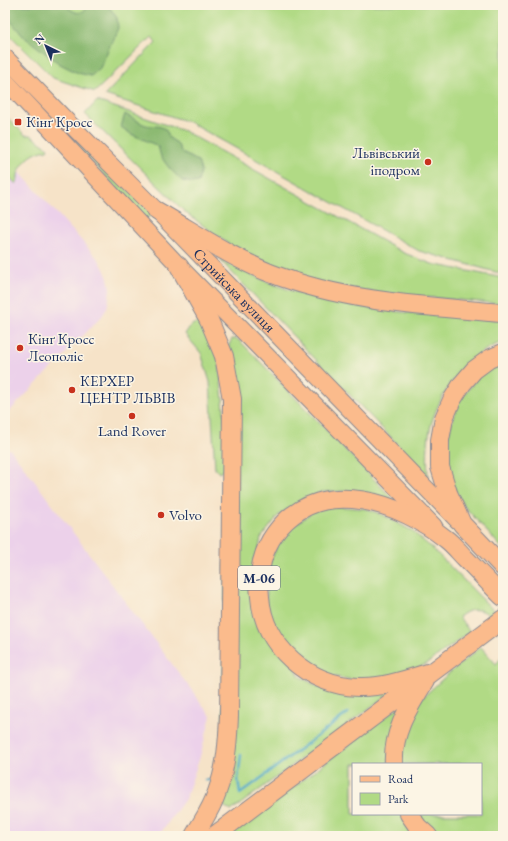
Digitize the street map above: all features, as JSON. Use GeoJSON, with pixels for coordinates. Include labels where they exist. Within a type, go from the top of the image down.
{"type":"FeatureCollection","features":[{"type":"Feature","properties":{"kind":"highway"},"geometry":{"type":"LineString","coordinates":[[157,211],[233,255],[268,272],[309,286],[345,295],[394,304],[503,313]]}},
{"type":"Feature","properties":{"kind":"highway"},"geometry":{"type":"LineString","coordinates":[[179,266],[209,320],[224,356],[232,399],[229,716],[227,749],[217,792],[210,808],[194,836]]}},
{"type":"Feature","properties":{"kind":"highway"},"geometry":{"type":"LineString","coordinates":[[503,353],[489,359],[474,370],[462,384],[452,400],[444,418],[440,440],[440,467],[448,493],[462,524],[503,567]]}},
{"type":"Feature","properties":{"kind":"highway","name":"М-06"},"geometry":{"type":"LineString","coordinates":[[503,597],[447,539],[415,519],[392,508],[348,498],[327,500],[307,506],[294,513],[273,535],[261,563],[258,582],[260,604],[266,626],[274,640],[284,653],[301,668],[318,678],[336,684],[358,687],[399,682],[431,672],[503,619]]}},
{"type":"Feature","properties":{"kind":"highway"},"geometry":{"type":"LineString","coordinates":[[394,763],[395,744],[399,727],[408,709],[431,672]]}},
{"type":"Feature","properties":{"kind":"highway"},"geometry":{"type":"LineString","coordinates":[[214,836],[431,672]]}},
{"type":"Feature","properties":{"kind":"highway"},"geometry":{"type":"LineString","coordinates":[[409,815],[418,827],[428,836]]}},
{"type":"Feature","properties":{"kind":"main road","name":"Стрийська вулиця"},"geometry":{"type":"LineString","coordinates":[[5,57],[462,524]]}},
{"type":"Feature","properties":{"kind":"main road","name":"Стрийська вулиця"},"geometry":{"type":"LineString","coordinates":[[5,80],[179,266],[447,539]]}},
{"type":"Feature","properties":{"kind":"shaded area"},"geometry":{"type":"Polygon","coordinates":[[[5,156],[99,260],[108,278],[110,288],[107,308],[102,316],[5,416],[5,156]]]}},
{"type":"Feature","properties":{"kind":"shaded area"},"geometry":{"type":"Polygon","coordinates":[[[5,448],[11,450],[211,716],[199,760],[185,799],[157,836],[5,836],[5,448]]]}},
{"type":"Feature","properties":{"kind":"green space","name":"Львівський іподром"},"geometry":{"type":"Polygon","coordinates":[[[5,5],[503,5],[503,274],[419,251],[189,122],[105,95],[156,42],[151,37],[95,92],[53,78],[5,30],[5,5]]]}},
{"type":"Feature","properties":{"kind":"green space"},"geometry":{"type":"Polygon","coordinates":[[[5,5],[65,5],[74,12],[80,12],[86,9],[89,5],[104,5],[110,8],[117,18],[118,28],[100,68],[91,76],[78,73],[60,64],[23,36],[5,14],[5,5]]]}},
{"type":"Feature","properties":{"kind":"green space"},"geometry":{"type":"Polygon","coordinates":[[[5,68],[152,214],[147,219],[5,72],[5,68]]]}},
{"type":"Feature","properties":{"kind":"green space"},"geometry":{"type":"Polygon","coordinates":[[[97,101],[184,131],[404,253],[432,264],[503,278],[503,304],[371,292],[311,281],[237,250],[186,213],[85,114],[97,101]]]}},
{"type":"Feature","properties":{"kind":"green space"},"geometry":{"type":"Polygon","coordinates":[[[125,114],[143,124],[159,126],[165,129],[169,138],[177,143],[182,153],[198,161],[201,171],[198,182],[192,183],[182,181],[161,157],[158,146],[131,134],[121,127],[125,114]]]}},
{"type":"Feature","properties":{"kind":"green space"},"geometry":{"type":"Polygon","coordinates":[[[5,115],[25,135],[30,135],[48,148],[47,150],[34,154],[24,163],[19,171],[16,184],[5,173],[5,115]]]}},
{"type":"Feature","properties":{"kind":"green space"},"geometry":{"type":"Polygon","coordinates":[[[220,260],[281,287],[316,298],[342,304],[422,314],[503,320],[503,342],[490,347],[466,365],[456,376],[440,402],[434,416],[429,435],[428,476],[220,260]]]}},
{"type":"Feature","properties":{"kind":"green space"},"geometry":{"type":"Polygon","coordinates":[[[203,321],[219,360],[226,430],[227,468],[219,473],[215,469],[210,382],[201,353],[185,334],[191,325],[203,321]]]}},
{"type":"Feature","properties":{"kind":"green space"},"geometry":{"type":"Polygon","coordinates":[[[232,339],[240,341],[394,500],[347,491],[321,492],[297,503],[278,516],[261,538],[251,589],[300,677],[321,688],[341,693],[391,692],[231,811],[221,804],[229,345],[232,339]]]}},
{"type":"Feature","properties":{"kind":"green space"},"geometry":{"type":"Polygon","coordinates":[[[503,361],[503,549],[464,506],[457,494],[448,473],[447,440],[457,404],[477,378],[490,368],[503,361]]]}},
{"type":"Feature","properties":{"kind":"green space"},"geometry":{"type":"Polygon","coordinates":[[[330,506],[368,509],[385,516],[412,531],[433,549],[503,620],[503,630],[489,615],[478,610],[472,610],[459,617],[470,632],[426,664],[404,674],[360,681],[324,675],[281,641],[266,603],[269,563],[283,534],[312,512],[330,506]]]}},
{"type":"Feature","properties":{"kind":"green space"},"geometry":{"type":"Polygon","coordinates":[[[481,647],[496,664],[503,656],[503,836],[439,836],[416,815],[482,815],[482,763],[398,763],[403,732],[422,698],[481,647]]]}},
{"type":"Feature","properties":{"kind":"green space"},"geometry":{"type":"Polygon","coordinates":[[[409,699],[388,763],[352,763],[352,815],[404,815],[422,836],[229,836],[409,699]]]}},
{"type":"Feature","properties":{"kind":"waterway"},"geometry":{"type":"LineString","coordinates":[[241,755],[238,779],[240,794],[348,713]]}},
{"type":"Feature","properties":{"kind":"waterway"},"geometry":{"type":"LineString","coordinates":[[205,780],[210,780]]}},
{"type":"Feature","properties":{"kind":"place","name":"Кінґ Кросс"},"geometry":{"type":"Point","coordinates":[18,122]}},
{"type":"Feature","properties":{"kind":"place","name":"Львівський іподром"},"geometry":{"type":"Point","coordinates":[428,162]}},
{"type":"Feature","properties":{"kind":"place","name":"Кінґ Кросс Леополіс"},"geometry":{"type":"Point","coordinates":[20,348]}},
{"type":"Feature","properties":{"kind":"place","name":"КЕРХЕР ЦЕНТР ЛЬВІВ"},"geometry":{"type":"Point","coordinates":[72,390]}},
{"type":"Feature","properties":{"kind":"place","name":"Land Rover"},"geometry":{"type":"Point","coordinates":[132,416]}},
{"type":"Feature","properties":{"kind":"place","name":"Volvo"},"geometry":{"type":"Point","coordinates":[161,515]}}]}
